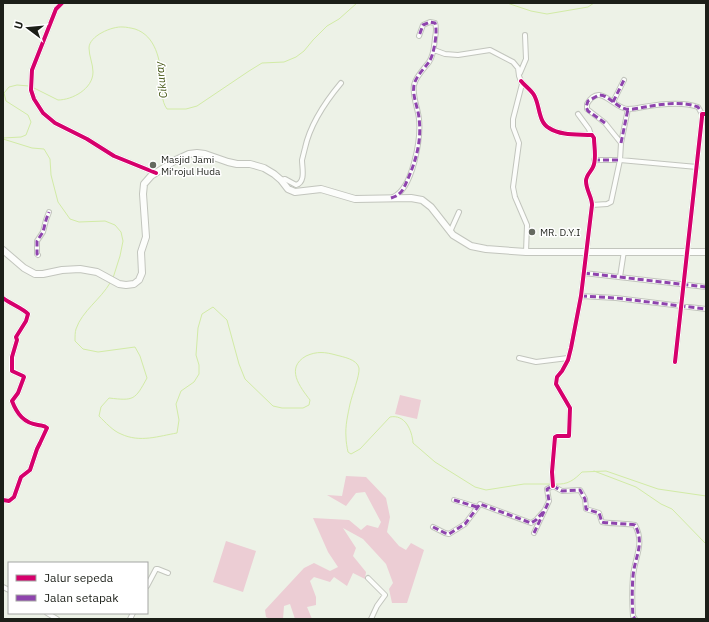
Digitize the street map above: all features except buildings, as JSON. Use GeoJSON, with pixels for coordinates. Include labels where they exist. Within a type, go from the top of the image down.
{"type":"FeatureCollection","features":[{"type":"Feature","properties":{"kind":"main road"},"geometry":{"type":"LineString","coordinates":[[3,250],[24,268],[35,274],[77,268],[102,275],[119,284],[134,284],[142,273],[141,252],[145,241],[146,229],[143,188],[146,180],[176,160],[189,154],[197,153],[205,154],[228,162],[250,164],[264,168],[281,180],[288,189],[295,192],[321,189],[355,199],[411,198],[424,201],[431,207],[450,232],[471,246],[526,252],[706,252]]}},
{"type":"Feature","properties":{"kind":"street"},"geometry":{"type":"LineString","coordinates":[[62,3],[56,9],[33,66],[31,90],[34,99],[40,108],[55,123],[87,139],[110,154],[156,173]]}},
{"type":"Feature","properties":{"kind":"street"},"geometry":{"type":"LineString","coordinates":[[391,198],[400,193],[412,170],[417,155],[420,134],[414,96],[414,84],[430,61],[434,50],[435,23],[430,22],[423,25],[419,36]]}},
{"type":"Feature","properties":{"kind":"street"},"geometry":{"type":"LineString","coordinates":[[519,75],[526,60],[525,35]]}},
{"type":"Feature","properties":{"kind":"street"},"geometry":{"type":"LineString","coordinates":[[434,50],[445,54],[458,55],[490,50],[516,65],[521,81],[535,96],[543,122],[547,127],[569,134],[591,135]]}},
{"type":"Feature","properties":{"kind":"street"},"geometry":{"type":"LineString","coordinates":[[613,102],[624,80]]}},
{"type":"Feature","properties":{"kind":"street"},"geometry":{"type":"LineString","coordinates":[[521,81],[513,119],[513,127],[519,143],[513,187],[514,198],[527,225],[526,252]]}},
{"type":"Feature","properties":{"kind":"street"},"geometry":{"type":"LineString","coordinates":[[281,180],[286,180],[296,185],[302,180],[302,161],[306,144],[313,127],[334,91],[341,83]]}},
{"type":"Feature","properties":{"kind":"street"},"geometry":{"type":"LineString","coordinates":[[621,143],[605,123],[588,111],[586,107],[590,100],[599,95],[603,95],[620,107],[628,109],[666,104],[690,105],[698,108],[704,114],[675,362]]}},
{"type":"Feature","properties":{"kind":"street"},"geometry":{"type":"LineString","coordinates":[[592,206],[611,202],[620,160],[621,143],[628,109]]}},
{"type":"Feature","properties":{"kind":"street"},"geometry":{"type":"LineString","coordinates":[[578,114],[594,138],[593,167],[586,177],[588,190],[592,199],[592,206],[581,296],[568,358],[562,371],[557,377],[556,384],[570,408],[569,436],[555,437],[552,478],[553,485],[562,491],[580,490],[585,499],[586,509],[599,513],[604,523],[613,522],[635,525],[640,540],[632,589],[633,616],[636,619]]}},
{"type":"Feature","properties":{"kind":"street"},"geometry":{"type":"LineString","coordinates":[[594,160],[620,160],[697,167]]}},
{"type":"Feature","properties":{"kind":"street"},"geometry":{"type":"LineString","coordinates":[[38,255],[37,241],[43,232],[49,212]]}},
{"type":"Feature","properties":{"kind":"street"},"geometry":{"type":"LineString","coordinates":[[450,232],[459,212]]}},
{"type":"Feature","properties":{"kind":"street"},"geometry":{"type":"LineString","coordinates":[[620,277],[624,251]]}},
{"type":"Feature","properties":{"kind":"street"},"geometry":{"type":"LineString","coordinates":[[584,273],[706,287]]}},
{"type":"Feature","properties":{"kind":"street"},"geometry":{"type":"LineString","coordinates":[[581,296],[616,298],[706,309]]}},
{"type":"Feature","properties":{"kind":"street"},"geometry":{"type":"LineString","coordinates":[[3,298],[28,314],[26,321],[16,337],[12,359],[12,371],[24,377],[18,393],[12,401],[20,415],[27,422],[47,427],[41,443],[37,448],[30,470],[21,477],[14,497],[9,501],[3,500]]}},
{"type":"Feature","properties":{"kind":"street"},"geometry":{"type":"LineString","coordinates":[[519,358],[536,362],[568,358]]}},
{"type":"Feature","properties":{"kind":"street"},"geometry":{"type":"LineString","coordinates":[[534,533],[549,501],[547,489],[553,485]]}},
{"type":"Feature","properties":{"kind":"street"},"geometry":{"type":"LineString","coordinates":[[454,500],[477,507]]}},
{"type":"Feature","properties":{"kind":"street"},"geometry":{"type":"LineString","coordinates":[[433,527],[449,534],[465,524],[477,507],[481,504],[531,523],[544,511]]}},
{"type":"Feature","properties":{"kind":"street"},"geometry":{"type":"LineString","coordinates":[[148,584],[156,569],[168,572]]}},
{"type":"Feature","properties":{"kind":"street"},"geometry":{"type":"LineString","coordinates":[[368,578],[385,595],[377,606],[371,619]]}},
{"type":"Feature","properties":{"kind":"shaded area"},"geometry":{"type":"Polygon","coordinates":[[[400,395],[421,400],[417,419],[395,414],[400,395]]]}},
{"type":"Feature","properties":{"kind":"shaded area"},"geometry":{"type":"Polygon","coordinates":[[[346,476],[366,477],[386,498],[390,517],[387,532],[399,546],[406,550],[411,543],[424,550],[407,603],[392,603],[389,589],[393,583],[386,564],[363,539],[343,528],[356,548],[353,556],[366,572],[365,579],[353,573],[347,586],[334,577],[330,582],[314,577],[310,581],[316,597],[316,605],[307,607],[312,619],[295,619],[290,604],[284,606],[283,619],[270,619],[266,617],[265,610],[304,568],[314,563],[330,571],[338,567],[328,552],[313,518],[349,520],[361,530],[367,525],[378,528],[381,522],[365,492],[356,493],[346,506],[327,495],[342,496],[346,476]]]}},
{"type":"Feature","properties":{"kind":"shaded area"},"geometry":{"type":"Polygon","coordinates":[[[226,541],[256,551],[243,592],[213,582],[226,541]]]}},
{"type":"Feature","properties":{"kind":"waterway","name":"Cikuray"},"geometry":{"type":"LineString","coordinates":[[32,87],[58,100],[75,96],[90,84],[92,78],[93,69],[89,48],[93,40],[107,30],[118,27],[127,27],[142,32],[148,37],[156,50],[161,72],[163,99],[167,109],[186,109],[197,106],[262,63],[284,62],[296,57],[304,51],[327,26],[339,19],[357,3]]}},
{"type":"Feature","properties":{"kind":"waterway","name":"Cikuray"},"geometry":{"type":"LineString","coordinates":[[507,3],[531,11],[547,14],[588,7],[594,3]]}},
{"type":"Feature","properties":{"kind":"waterway","name":"Cikuray"},"geometry":{"type":"LineString","coordinates":[[3,138],[21,137],[26,135],[31,122],[28,115],[6,101],[4,93],[9,87],[17,85],[29,86]]}},
{"type":"Feature","properties":{"kind":"waterway"},"geometry":{"type":"LineString","coordinates":[[3,139],[32,148],[44,149],[50,159],[51,175],[58,202],[70,219],[79,222],[105,221],[115,225],[121,232],[123,241],[113,278]]}},
{"type":"Feature","properties":{"kind":"waterway"},"geometry":{"type":"LineString","coordinates":[[110,283],[83,316],[76,330],[75,341],[83,349],[98,352],[135,347],[140,356],[147,378],[140,391],[129,399],[109,398],[101,407],[99,416],[118,433],[135,438],[156,437],[177,433],[179,420],[176,404],[181,391],[194,382],[199,374],[199,365],[196,355],[198,328],[202,314],[213,307],[227,320],[239,364],[245,379],[273,406],[282,408],[303,408],[309,405],[310,400],[299,384],[295,372],[296,366],[306,356],[314,353],[325,353],[356,362],[359,371],[350,404],[346,429],[348,452],[351,454],[360,449],[390,417],[395,417],[404,420],[407,424],[413,443],[435,462],[475,487],[486,490],[524,484],[552,484]]}},
{"type":"Feature","properties":{"kind":"waterway"},"geometry":{"type":"LineString","coordinates":[[594,471],[636,487],[661,504],[672,509],[706,544]]}},
{"type":"Feature","properties":{"kind":"waterway"},"geometry":{"type":"LineString","coordinates":[[555,484],[564,484],[582,472],[606,471],[658,489],[706,496]]}},
{"type":"Feature","properties":{"kind":"marked path"},"geometry":{"type":"LineString","coordinates":[[391,198],[398,195],[403,190],[416,158],[420,126],[414,85],[416,79],[431,59],[436,37],[435,23],[430,22],[423,25],[419,36]]}},
{"type":"Feature","properties":{"kind":"marked path"},"geometry":{"type":"LineString","coordinates":[[613,102],[624,80]]}},
{"type":"Feature","properties":{"kind":"marked path"},"geometry":{"type":"LineString","coordinates":[[605,123],[588,111],[586,107],[588,101],[599,95],[606,97],[622,108],[626,109],[665,104],[685,104],[698,107],[702,114]]}},
{"type":"Feature","properties":{"kind":"marked path"},"geometry":{"type":"LineString","coordinates":[[621,143],[628,109]]}},
{"type":"Feature","properties":{"kind":"marked path"},"geometry":{"type":"LineString","coordinates":[[594,160],[620,160]]}},
{"type":"Feature","properties":{"kind":"marked path"},"geometry":{"type":"LineString","coordinates":[[38,255],[37,241],[43,232],[49,212]]}},
{"type":"Feature","properties":{"kind":"marked path"},"geometry":{"type":"LineString","coordinates":[[584,273],[706,287]]}},
{"type":"Feature","properties":{"kind":"marked path"},"geometry":{"type":"LineString","coordinates":[[581,296],[616,298],[706,309]]}},
{"type":"Feature","properties":{"kind":"marked path"},"geometry":{"type":"LineString","coordinates":[[553,486],[562,491],[580,490],[585,499],[586,509],[599,513],[602,522],[635,525],[639,538],[634,569],[632,596],[633,616],[635,619]]}},
{"type":"Feature","properties":{"kind":"marked path"},"geometry":{"type":"LineString","coordinates":[[534,533],[549,501],[547,489],[553,486]]}},
{"type":"Feature","properties":{"kind":"marked path"},"geometry":{"type":"LineString","coordinates":[[454,500],[477,507]]}},
{"type":"Feature","properties":{"kind":"marked path"},"geometry":{"type":"LineString","coordinates":[[433,527],[449,534],[465,524],[480,504],[531,523],[544,511]]}},
{"type":"Feature","properties":{"kind":"cycle path"},"geometry":{"type":"LineString","coordinates":[[62,3],[56,9],[32,70],[31,90],[34,99],[43,113],[55,123],[87,139],[114,156],[156,173]]}},
{"type":"Feature","properties":{"kind":"cycle path"},"geometry":{"type":"LineString","coordinates":[[521,81],[534,95],[541,118],[545,125],[554,131],[570,134],[592,135],[594,138],[595,160],[586,181],[592,205],[581,296],[568,360],[557,377],[556,384],[570,408],[569,436],[555,437],[552,472],[553,486]]}},
{"type":"Feature","properties":{"kind":"cycle path"},"geometry":{"type":"LineString","coordinates":[[675,362],[702,114],[706,114]]}},
{"type":"Feature","properties":{"kind":"cycle path"},"geometry":{"type":"LineString","coordinates":[[3,298],[28,314],[26,321],[16,337],[17,340],[12,357],[12,371],[24,377],[18,393],[12,401],[16,410],[25,420],[47,428],[37,449],[30,470],[21,477],[14,497],[9,501],[3,500]]}},
{"type":"Feature","properties":{"kind":"place","name":"Masjid Jami Mi'rojul Huda"},"geometry":{"type":"Point","coordinates":[153,165]}},
{"type":"Feature","properties":{"kind":"place","name":"MR. D.Y.I"},"geometry":{"type":"Point","coordinates":[532,232]}}]}
